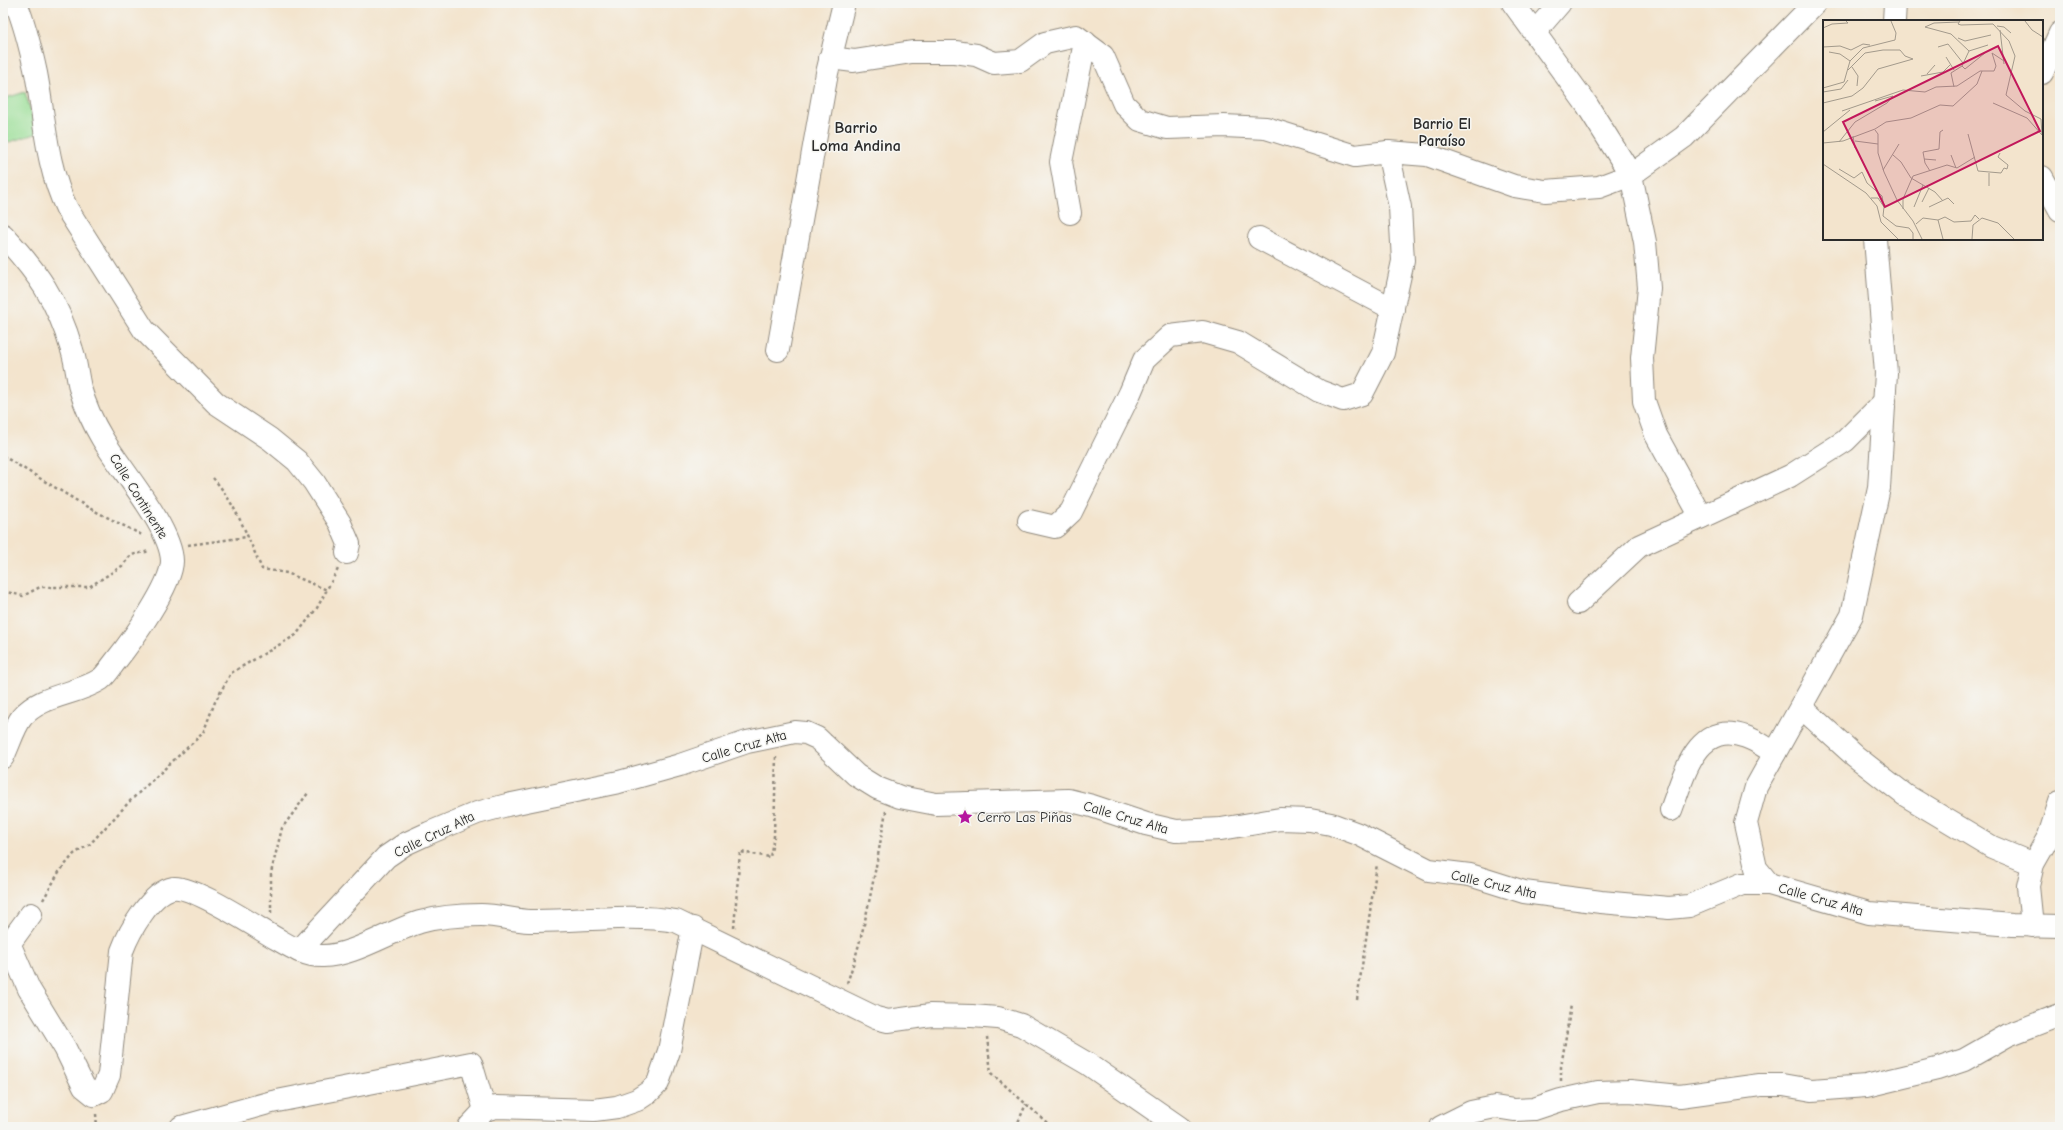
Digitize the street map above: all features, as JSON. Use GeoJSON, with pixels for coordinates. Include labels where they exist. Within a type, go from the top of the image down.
{"type":"FeatureCollection","features":[{"type":"Feature","properties":{"kind":"street"},"geometry":{"type":"LineString","coordinates":[[16,3],[36,73],[48,151],[57,189],[67,209],[144,330],[216,403],[270,439],[297,461],[314,482],[340,523],[349,544],[347,553]]}},
{"type":"Feature","properties":{"kind":"street"},"geometry":{"type":"LineString","coordinates":[[778,350],[830,58],[844,3]]}},
{"type":"Feature","properties":{"kind":"street"},"geometry":{"type":"LineString","coordinates":[[1513,3],[1587,105],[1630,175],[1645,242],[1649,288],[1642,358],[1644,401],[1656,435],[1701,517]]}},
{"type":"Feature","properties":{"kind":"street"},"geometry":{"type":"LineString","coordinates":[[1535,32],[1560,3]]}},
{"type":"Feature","properties":{"kind":"street"},"geometry":{"type":"LineString","coordinates":[[830,58],[854,61],[912,52],[956,52],[976,55],[994,64],[1020,61],[1045,43],[1076,36],[1103,56],[1124,104],[1140,120],[1167,128],[1224,126],[1266,128],[1355,156],[1388,152],[1427,155],[1514,186],[1545,191],[1599,187],[1630,175],[1684,137],[1815,3]]}},
{"type":"Feature","properties":{"kind":"street"},"geometry":{"type":"LineString","coordinates":[[1894,20],[1895,3]]}},
{"type":"Feature","properties":{"kind":"street"},"geometry":{"type":"LineString","coordinates":[[2043,72],[2060,33]]}},
{"type":"Feature","properties":{"kind":"street"},"geometry":{"type":"LineString","coordinates":[[1070,213],[1061,162],[1085,42]]}},
{"type":"Feature","properties":{"kind":"street"},"geometry":{"type":"LineString","coordinates":[[1029,522],[1055,527],[1071,512],[1130,392],[1144,360],[1170,336],[1203,332],[1238,342],[1318,391],[1344,400],[1362,394],[1384,353],[1404,261],[1400,207],[1388,152]]}},
{"type":"Feature","properties":{"kind":"street"},"geometry":{"type":"LineString","coordinates":[[2043,179],[2060,210]]}},
{"type":"Feature","properties":{"kind":"street","name":"Calle Continente"},"geometry":{"type":"LineString","coordinates":[[3,235],[29,264],[49,292],[72,351],[80,388],[89,412],[102,439],[133,484],[167,541],[172,562],[169,576],[141,625],[115,663],[101,678],[43,702],[30,709],[22,717],[3,758]]}},
{"type":"Feature","properties":{"kind":"street"},"geometry":{"type":"LineString","coordinates":[[1259,238],[1393,309]]}},
{"type":"Feature","properties":{"kind":"street"},"geometry":{"type":"LineString","coordinates":[[1769,884],[1756,868],[1746,823],[1756,787],[1852,615],[1879,488],[1886,374],[1875,240]]}},
{"type":"Feature","properties":{"kind":"street"},"geometry":{"type":"LineString","coordinates":[[1578,603],[1639,546],[1790,476],[1845,441],[1884,401]]}},
{"type":"Feature","properties":{"kind":"street"},"geometry":{"type":"LineString","coordinates":[[1801,707],[1855,756],[1905,795],[1992,847],[2033,864]]}},
{"type":"Feature","properties":{"kind":"street","name":"Calle Cruz Alta"},"geometry":{"type":"LineString","coordinates":[[299,951],[386,857],[405,844],[429,833],[477,813],[507,804],[619,782],[680,765],[747,742],[795,732],[806,733],[817,738],[856,776],[877,788],[900,797],[936,804],[1068,800],[1092,806],[1146,824],[1176,831],[1221,829],[1280,819],[1310,820],[1331,824],[1358,834],[1379,846],[1429,870],[1470,875],[1524,892],[1602,902],[1669,908],[1689,906],[1742,884],[1769,884],[1869,913],[2032,926],[2060,926]]}},
{"type":"Feature","properties":{"kind":"street"},"geometry":{"type":"LineString","coordinates":[[1671,810],[1690,759],[1702,743],[1720,733],[1745,737],[1775,753]]}},
{"type":"Feature","properties":{"kind":"street"},"geometry":{"type":"LineString","coordinates":[[2032,926],[2028,886],[2033,864],[2050,836],[2060,802]]}},
{"type":"Feature","properties":{"kind":"street"},"geometry":{"type":"LineString","coordinates":[[30,914],[6,953],[65,1048],[84,1087],[94,1095],[102,1091],[109,1075],[122,951],[139,915],[161,895],[172,888],[185,889],[203,896],[299,951],[322,956],[340,954],[420,922],[445,918],[481,915],[530,921],[655,917],[676,921],[876,1018],[888,1020],[931,1015],[984,1017],[998,1018],[1021,1025],[1088,1064],[1179,1127]]}},
{"type":"Feature","properties":{"kind":"street"},"geometry":{"type":"LineString","coordinates":[[469,1127],[485,1110],[496,1106],[601,1118],[617,1107],[637,1100],[649,1092],[658,1083],[669,1051],[692,928]]}},
{"type":"Feature","properties":{"kind":"street"},"geometry":{"type":"LineString","coordinates":[[1441,1127],[1471,1112],[1494,1107],[1514,1110],[1534,1109],[1562,1100],[1598,1092],[1630,1091],[1680,1096],[1760,1085],[1783,1086],[1812,1090],[1866,1086],[1937,1069],[1964,1060],[2008,1035],[2060,1015]]}},
{"type":"Feature","properties":{"kind":"street"},"geometry":{"type":"LineString","coordinates":[[181,1127],[272,1102],[471,1063],[485,1110]]}},
{"type":"Feature","properties":{"kind":"path"},"geometry":{"type":"LineString","coordinates":[[3,456],[89,508],[142,535],[167,541],[247,537]]}},
{"type":"Feature","properties":{"kind":"path"},"geometry":{"type":"LineString","coordinates":[[213,478],[224,491],[262,569],[287,573],[327,590]]}},
{"type":"Feature","properties":{"kind":"path"},"geometry":{"type":"LineString","coordinates":[[3,592],[23,596],[40,587],[89,587],[122,566],[131,555],[167,541]]}},
{"type":"Feature","properties":{"kind":"path"},"geometry":{"type":"LineString","coordinates":[[30,914],[39,908],[59,872],[74,854],[90,844],[131,800],[203,733],[215,702],[231,673],[296,635],[317,608],[347,553]]}},
{"type":"Feature","properties":{"kind":"path"},"geometry":{"type":"LineString","coordinates":[[732,947],[740,852],[770,857],[774,836],[776,736]]}},
{"type":"Feature","properties":{"kind":"path"},"geometry":{"type":"LineString","coordinates":[[271,935],[271,873],[277,847],[282,828],[308,793]]}},
{"type":"Feature","properties":{"kind":"path"},"geometry":{"type":"LineString","coordinates":[[841,1000],[860,946],[871,900],[890,793]]}},
{"type":"Feature","properties":{"kind":"path"},"geometry":{"type":"LineString","coordinates":[[1357,1000],[1379,846]]}},
{"type":"Feature","properties":{"kind":"path"},"geometry":{"type":"LineString","coordinates":[[1562,1100],[1561,1067],[1571,1005]]}},
{"type":"Feature","properties":{"kind":"path"},"geometry":{"type":"LineString","coordinates":[[984,1017],[992,1073],[1052,1127]]}},
{"type":"Feature","properties":{"kind":"path"},"geometry":{"type":"LineString","coordinates":[[1016,1127],[1026,1104]]}},
{"type":"Feature","properties":{"kind":"green space"},"geometry":{"type":"Polygon","coordinates":[[[25,92],[38,133],[3,144],[3,99],[25,92]]]}},
{"type":"Feature","properties":{"kind":"place","name":"Cerro Las Piñas"},"geometry":{"type":"Point","coordinates":[965,817]}},
{"type":"Feature","properties":{"kind":"district","name":"Barrio El Paraíso"},"geometry":{"type":"Point","coordinates":[1442,132]}},
{"type":"Feature","properties":{"kind":"district","name":"Barrio Loma Andina"},"geometry":{"type":"Point","coordinates":[856,136]}}]}
